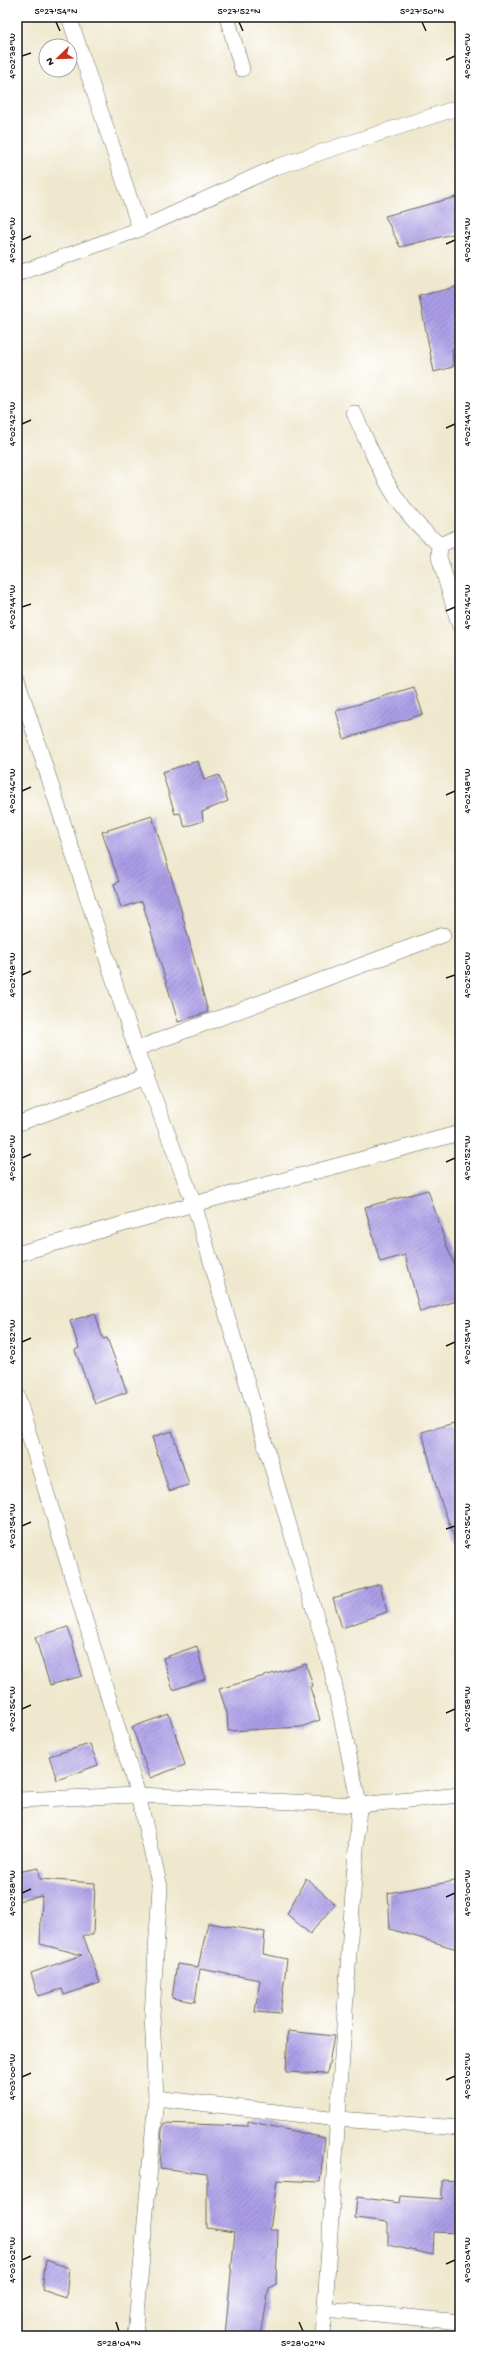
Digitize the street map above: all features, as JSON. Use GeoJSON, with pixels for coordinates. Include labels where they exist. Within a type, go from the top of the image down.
{"type":"FeatureCollection","features":[{"type":"Feature","properties":{"kind":"street"},"geometry":{"type":"LineString","coordinates":[[69,17],[140,229]]}},
{"type":"Feature","properties":{"kind":"street"},"geometry":{"type":"LineString","coordinates":[[227,17],[242,69]]}},
{"type":"Feature","properties":{"kind":"street"},"geometry":{"type":"LineString","coordinates":[[17,274],[140,229],[276,167],[460,107]]}},
{"type":"Feature","properties":{"kind":"street"},"geometry":{"type":"LineString","coordinates":[[354,413],[384,479],[400,505],[419,528],[440,545]]}},
{"type":"Feature","properties":{"kind":"street"},"geometry":{"type":"LineString","coordinates":[[440,545],[460,536]]}},
{"type":"Feature","properties":{"kind":"street"},"geometry":{"type":"LineString","coordinates":[[440,545],[439,557],[460,627]]}},
{"type":"Feature","properties":{"kind":"street"},"geometry":{"type":"LineString","coordinates":[[17,680],[136,1048],[194,1204],[331,1667],[359,1805],[323,2336]]}},
{"type":"Feature","properties":{"kind":"street"},"geometry":{"type":"LineString","coordinates":[[136,1048],[443,935]]}},
{"type":"Feature","properties":{"kind":"street"},"geometry":{"type":"LineString","coordinates":[[17,1124],[147,1076]]}},
{"type":"Feature","properties":{"kind":"street"},"geometry":{"type":"LineString","coordinates":[[17,1254],[194,1204],[459,1138]]}},
{"type":"Feature","properties":{"kind":"street"},"geometry":{"type":"LineString","coordinates":[[17,1395],[138,1795],[160,1887],[152,2015],[156,2098],[135,2336]]}},
{"type":"Feature","properties":{"kind":"street"},"geometry":{"type":"LineString","coordinates":[[17,1800],[138,1795],[359,1805],[460,1794]]}},
{"type":"Feature","properties":{"kind":"street"},"geometry":{"type":"LineString","coordinates":[[156,2098],[338,2119],[460,2128]]}},
{"type":"Feature","properties":{"kind":"street"},"geometry":{"type":"LineString","coordinates":[[325,2309],[460,2322]]}},
{"type":"Feature","properties":{"kind":"building"},"geometry":{"type":"Polygon","coordinates":[[[460,196],[460,232],[400,247],[385,216],[460,196]]]}},
{"type":"Feature","properties":{"kind":"building"},"geometry":{"type":"Polygon","coordinates":[[[460,286],[460,346],[452,349],[453,367],[434,372],[419,296],[460,286]]]}},
{"type":"Feature","properties":{"kind":"building"},"geometry":{"type":"Polygon","coordinates":[[[414,687],[423,714],[344,739],[336,711],[414,687]]]}},
{"type":"Feature","properties":{"kind":"building"},"geometry":{"type":"Polygon","coordinates":[[[198,761],[204,780],[219,775],[228,801],[202,812],[203,821],[185,827],[180,813],[175,814],[162,772],[198,761]]]}},
{"type":"Feature","properties":{"kind":"building"},"geometry":{"type":"Polygon","coordinates":[[[152,816],[177,895],[208,1012],[178,1022],[142,901],[121,908],[114,884],[119,882],[102,832],[152,816]]]}},
{"type":"Feature","properties":{"kind":"building"},"geometry":{"type":"Polygon","coordinates":[[[428,1190],[446,1244],[460,1279],[460,1300],[420,1312],[405,1255],[380,1262],[365,1207],[428,1190]]]}},
{"type":"Feature","properties":{"kind":"building"},"geometry":{"type":"Polygon","coordinates":[[[95,1313],[103,1339],[107,1338],[127,1392],[95,1404],[75,1350],[79,1348],[70,1321],[95,1313]]]}},
{"type":"Feature","properties":{"kind":"building"},"geometry":{"type":"Polygon","coordinates":[[[454,1423],[460,1444],[460,1548],[458,1548],[437,1490],[422,1432],[454,1423]]]}},
{"type":"Feature","properties":{"kind":"building"},"geometry":{"type":"Polygon","coordinates":[[[172,1431],[189,1485],[169,1491],[152,1437],[172,1431]]]}},
{"type":"Feature","properties":{"kind":"building"},"geometry":{"type":"Polygon","coordinates":[[[380,1584],[387,1612],[342,1628],[333,1598],[380,1584]]]}},
{"type":"Feature","properties":{"kind":"building"},"geometry":{"type":"Polygon","coordinates":[[[68,1627],[82,1676],[50,1685],[35,1637],[68,1627]]]}},
{"type":"Feature","properties":{"kind":"building"},"geometry":{"type":"Polygon","coordinates":[[[197,1646],[205,1679],[173,1690],[163,1658],[197,1646]]]}},
{"type":"Feature","properties":{"kind":"building"},"geometry":{"type":"Polygon","coordinates":[[[306,1664],[313,1686],[310,1687],[320,1720],[301,1727],[228,1731],[227,1713],[219,1689],[306,1664]]]}},
{"type":"Feature","properties":{"kind":"building"},"geometry":{"type":"Polygon","coordinates":[[[169,1714],[185,1765],[150,1778],[132,1727],[169,1714]]]}},
{"type":"Feature","properties":{"kind":"building"},"geometry":{"type":"Polygon","coordinates":[[[90,1744],[98,1765],[57,1780],[49,1756],[90,1744]]]}},
{"type":"Feature","properties":{"kind":"building"},"geometry":{"type":"Polygon","coordinates":[[[39,1868],[40,1879],[95,1883],[93,1935],[83,1935],[100,1983],[64,1995],[62,1989],[38,1996],[31,1973],[82,1955],[40,1944],[42,1896],[17,1901],[17,1872],[39,1868]]]}},
{"type":"Feature","properties":{"kind":"building"},"geometry":{"type":"Polygon","coordinates":[[[306,1878],[335,1904],[310,1934],[287,1914],[306,1878]]]}},
{"type":"Feature","properties":{"kind":"building"},"geometry":{"type":"Polygon","coordinates":[[[460,1880],[460,1950],[390,1929],[388,1893],[460,1880]]]}},
{"type":"Feature","properties":{"kind":"building"},"geometry":{"type":"Polygon","coordinates":[[[208,1923],[265,1932],[263,1954],[287,1959],[280,2014],[255,2012],[260,1980],[200,1969],[195,2002],[172,1998],[177,1964],[198,1967],[208,1923]]]}},
{"type":"Feature","properties":{"kind":"building"},"geometry":{"type":"Polygon","coordinates":[[[288,2031],[334,2036],[327,2074],[286,2072],[288,2031]]]}},
{"type":"Feature","properties":{"kind":"building"},"geometry":{"type":"Polygon","coordinates":[[[248,2121],[325,2138],[320,2182],[277,2180],[270,2230],[278,2230],[276,2284],[269,2288],[261,2336],[225,2336],[235,2232],[207,2228],[207,2174],[160,2168],[162,2130],[164,2123],[248,2126],[248,2121]]]}},
{"type":"Feature","properties":{"kind":"building"},"geometry":{"type":"Polygon","coordinates":[[[442,2180],[460,2181],[460,2233],[434,2232],[433,2255],[388,2245],[388,2222],[355,2218],[357,2197],[399,2203],[400,2196],[442,2199],[442,2180]]]}},
{"type":"Feature","properties":{"kind":"building"},"geometry":{"type":"Polygon","coordinates":[[[46,2260],[69,2268],[66,2298],[42,2290],[46,2260]]]}}]}
